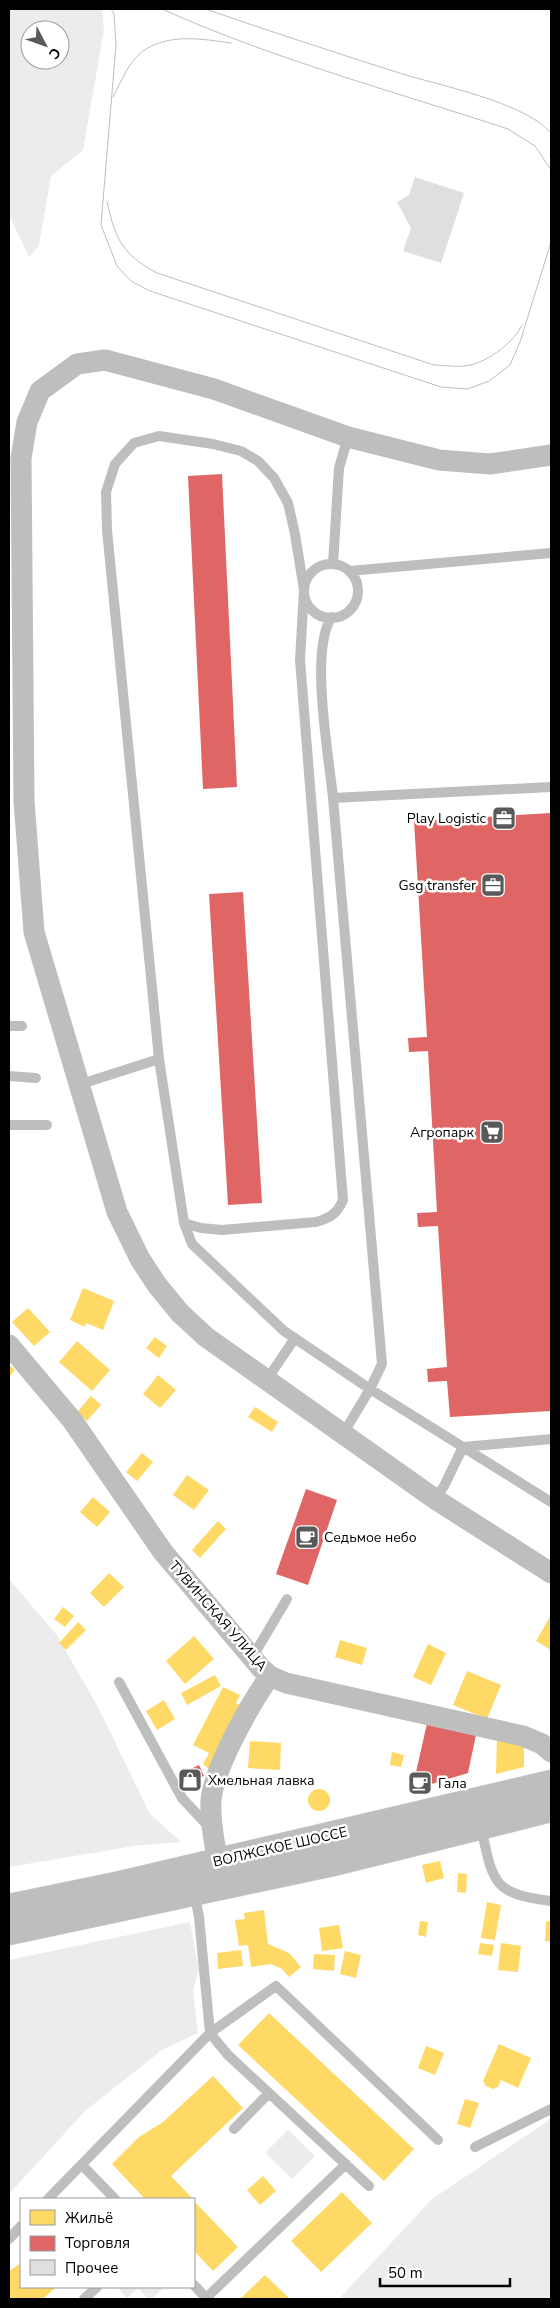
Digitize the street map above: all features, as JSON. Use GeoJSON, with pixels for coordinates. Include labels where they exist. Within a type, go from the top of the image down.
{"type":"FeatureCollection","features":[{"type":"Feature","properties":{"kind":"main road","name":"ВОЛЖСКОЕ ШОССЕ"},"geometry":{"type":"LineString","coordinates":[[9,1908],[116,1886],[551,1784]]}},
{"type":"Feature","properties":{"kind":"main road","name":"ВОЛЖСКОЕ ШОССЕ"},"geometry":{"type":"LineString","coordinates":[[9,1931],[338,1861],[551,1808]]}},
{"type":"Feature","properties":{"kind":"street"},"geometry":{"type":"LineString","coordinates":[[551,455],[490,464],[439,460],[348,436],[214,389],[129,365],[105,360],[77,364],[40,392],[27,422],[21,458],[15,539],[24,801],[34,932],[117,1212],[152,1279],[180,1313],[206,1337],[435,1499],[551,1573]]}},
{"type":"Feature","properties":{"kind":"street","name":"ТУВИНСКАЯ УЛИЦА"},"geometry":{"type":"LineString","coordinates":[[9,1345],[72,1420],[163,1552],[252,1658],[270,1676],[294,1685],[523,1736],[542,1744],[551,1752]]}},
{"type":"Feature","properties":{"kind":"street"},"geometry":{"type":"LineString","coordinates":[[218,1861],[213,1832],[212,1800],[216,1779],[254,1699],[270,1676]]}},
{"type":"Feature","properties":{"kind":"lane"},"geometry":{"type":"LineString","coordinates":[[184,1223],[206,1229],[222,1230],[316,1222],[331,1218],[339,1210],[343,1200],[300,660],[304,590],[307,579],[312,572],[320,566],[338,564],[349,571],[357,583],[356,601],[352,609],[344,614],[332,617],[319,615],[308,604],[304,590],[288,503],[274,478],[258,461],[241,451],[214,444],[159,436],[134,443],[115,464],[106,492],[107,530],[159,1059],[184,1223],[192,1244],[284,1331],[370,1389],[551,1502]]}},
{"type":"Feature","properties":{"kind":"lane"},"geometry":{"type":"LineString","coordinates":[[332,564],[339,468],[348,436]]}},
{"type":"Feature","properties":{"kind":"lane"},"geometry":{"type":"LineString","coordinates":[[349,571],[551,553]]}},
{"type":"Feature","properties":{"kind":"lane"},"geometry":{"type":"LineString","coordinates":[[332,617],[326,625],[320,668],[382,1364],[370,1389],[343,1434]]}},
{"type":"Feature","properties":{"kind":"lane"},"geometry":{"type":"LineString","coordinates":[[333,798],[551,786]]}},
{"type":"Feature","properties":{"kind":"lane"},"geometry":{"type":"LineString","coordinates":[[9,1026],[22,1026]]}},
{"type":"Feature","properties":{"kind":"lane"},"geometry":{"type":"LineString","coordinates":[[78,1085],[159,1059]]}},
{"type":"Feature","properties":{"kind":"lane"},"geometry":{"type":"LineString","coordinates":[[9,1076],[36,1078]]}},
{"type":"Feature","properties":{"kind":"lane"},"geometry":{"type":"LineString","coordinates":[[9,1125],[47,1125]]}},
{"type":"Feature","properties":{"kind":"lane"},"geometry":{"type":"LineString","coordinates":[[266,1381],[295,1338]]}},
{"type":"Feature","properties":{"kind":"lane"},"geometry":{"type":"LineString","coordinates":[[464,1447],[551,1439]]}},
{"type":"Feature","properties":{"kind":"lane"},"geometry":{"type":"LineString","coordinates":[[435,1499],[444,1486],[464,1447]]}},
{"type":"Feature","properties":{"kind":"lane"},"geometry":{"type":"LineString","coordinates":[[252,1658],[287,1599]]}},
{"type":"Feature","properties":{"kind":"lane"},"geometry":{"type":"LineString","coordinates":[[118,1682],[182,1798],[213,1832]]}},
{"type":"Feature","properties":{"kind":"lane"},"geometry":{"type":"LineString","coordinates":[[481,1826],[488,1862],[497,1880],[505,1890],[523,1898],[551,1901]]}},
{"type":"Feature","properties":{"kind":"lane"},"geometry":{"type":"LineString","coordinates":[[194,1891],[199,1917],[210,2033],[219,2046],[369,2186]]}},
{"type":"Feature","properties":{"kind":"lane"},"geometry":{"type":"LineString","coordinates":[[49,2198],[210,2033],[276,1986],[438,2140]]}},
{"type":"Feature","properties":{"kind":"lane"},"geometry":{"type":"LineString","coordinates":[[234,2129],[269,2094]]}},
{"type":"Feature","properties":{"kind":"lane"},"geometry":{"type":"LineString","coordinates":[[475,2147],[551,2109]]}},
{"type":"Feature","properties":{"kind":"lane"},"geometry":{"type":"LineString","coordinates":[[82,2164],[114,2198]]}},
{"type":"Feature","properties":{"kind":"lane"},"geometry":{"type":"LineString","coordinates":[[195,2286],[205,2299],[346,2164]]}},
{"type":"Feature","properties":{"kind":"lane"},"geometry":{"type":"LineString","coordinates":[[9,2239],[20,2227]]}},
{"type":"Feature","properties":{"kind":"lane"},"geometry":{"type":"LineString","coordinates":[[84,2299],[97,2288]]}},
{"type":"Feature","properties":{"kind":"shaded area"},"geometry":{"type":"Polygon","coordinates":[[[9,9],[102,9],[104,30],[83,150],[51,176],[39,245],[29,257],[9,215],[9,9]]]}},
{"type":"Feature","properties":{"kind":"shaded area"},"geometry":{"type":"Polygon","coordinates":[[[9,1579],[56,1634],[98,1707],[150,1814],[181,1842],[134,1846],[9,1867],[9,1579]]]}},
{"type":"Feature","properties":{"kind":"shaded area"},"geometry":{"type":"Polygon","coordinates":[[[190,1922],[199,1970],[193,1991],[198,2033],[162,2050],[85,2111],[9,2194],[9,1960],[190,1922]]]}},
{"type":"Feature","properties":{"kind":"shaded area"},"geometry":{"type":"Polygon","coordinates":[[[551,2119],[551,2299],[339,2299],[432,2199],[551,2119]]]}},
{"type":"Feature","properties":{"kind":"shaded area"},"geometry":{"type":"Polygon","coordinates":[[[288,2130],[315,2156],[292,2179],[265,2153],[288,2130]]]}},
{"type":"Feature","properties":{"kind":"shaded area"},"geometry":{"type":"Polygon","coordinates":[[[118,2288],[138,2288],[127,2298],[118,2288]]]}},
{"type":"Feature","properties":{"kind":"shaded area"},"geometry":{"type":"Polygon","coordinates":[[[138,2288],[164,2288],[151,2299],[148,2299],[138,2288]]]}},
{"type":"Feature","properties":{"kind":"building: Жильё"},"geometry":{"type":"Polygon","coordinates":[[[83,1288],[114,1301],[103,1330],[86,1323],[85,1327],[70,1320],[83,1288]]]}},
{"type":"Feature","properties":{"kind":"building: Жильё"},"geometry":{"type":"Polygon","coordinates":[[[28,1308],[50,1332],[34,1346],[12,1322],[28,1308]]]}},
{"type":"Feature","properties":{"kind":"building: Жильё"},"geometry":{"type":"Polygon","coordinates":[[[155,1337],[167,1346],[159,1358],[146,1348],[155,1337]]]}},
{"type":"Feature","properties":{"kind":"building: Жильё"},"geometry":{"type":"Polygon","coordinates":[[[77,1341],[110,1370],[92,1391],[59,1362],[77,1341]]]}},
{"type":"Feature","properties":{"kind":"building: Жильё"},"geometry":{"type":"Polygon","coordinates":[[[9,1365],[15,1370],[9,1377],[9,1365]]]}},
{"type":"Feature","properties":{"kind":"building: Жильё"},"geometry":{"type":"Polygon","coordinates":[[[158,1375],[176,1390],[160,1408],[143,1394],[158,1375]]]}},
{"type":"Feature","properties":{"kind":"building: Жильё"},"geometry":{"type":"Polygon","coordinates":[[[91,1396],[101,1405],[87,1421],[77,1412],[91,1396]]]}},
{"type":"Feature","properties":{"kind":"building: Жильё"},"geometry":{"type":"Polygon","coordinates":[[[255,1407],[278,1422],[272,1432],[248,1417],[255,1407]]]}},
{"type":"Feature","properties":{"kind":"building: Жильё"},"geometry":{"type":"Polygon","coordinates":[[[142,1453],[153,1462],[137,1481],[126,1472],[142,1453]]]}},
{"type":"Feature","properties":{"kind":"building: Жильё"},"geometry":{"type":"Polygon","coordinates":[[[187,1475],[209,1490],[194,1510],[173,1495],[187,1475]]]}},
{"type":"Feature","properties":{"kind":"building: Жильё"},"geometry":{"type":"Polygon","coordinates":[[[93,1497],[110,1512],[97,1527],[80,1512],[93,1497]]]}},
{"type":"Feature","properties":{"kind":"building: Жильё"},"geometry":{"type":"Polygon","coordinates":[[[218,1521],[226,1529],[200,1558],[192,1550],[218,1521]]]}},
{"type":"Feature","properties":{"kind":"building: Жильё"},"geometry":{"type":"Polygon","coordinates":[[[109,1573],[124,1587],[104,1607],[90,1593],[109,1573]]]}},
{"type":"Feature","properties":{"kind":"building: Жильё"},"geometry":{"type":"Polygon","coordinates":[[[63,1607],[74,1616],[65,1627],[54,1619],[63,1607]]]}},
{"type":"Feature","properties":{"kind":"building: Жильё"},"geometry":{"type":"Polygon","coordinates":[[[551,1615],[551,1650],[536,1641],[551,1615]]]}},
{"type":"Feature","properties":{"kind":"building: Жильё"},"geometry":{"type":"Polygon","coordinates":[[[78,1622],[86,1630],[66,1650],[59,1643],[78,1622]]]}},
{"type":"Feature","properties":{"kind":"building: Жильё"},"geometry":{"type":"Polygon","coordinates":[[[194,1636],[214,1659],[185,1684],[166,1661],[194,1636]]]}},
{"type":"Feature","properties":{"kind":"building: Жильё"},"geometry":{"type":"Polygon","coordinates":[[[340,1640],[367,1648],[362,1665],[335,1657],[340,1640]]]}},
{"type":"Feature","properties":{"kind":"building: Жильё"},"geometry":{"type":"Polygon","coordinates":[[[428,1644],[446,1653],[431,1685],[413,1677],[428,1644]]]}},
{"type":"Feature","properties":{"kind":"building: Жильё"},"geometry":{"type":"Polygon","coordinates":[[[467,1671],[501,1685],[487,1719],[453,1705],[467,1671]]]}},
{"type":"Feature","properties":{"kind":"building: Жильё"},"geometry":{"type":"Polygon","coordinates":[[[215,1675],[221,1686],[187,1705],[181,1693],[215,1675]]]}},
{"type":"Feature","properties":{"kind":"building: Жильё"},"geometry":{"type":"Polygon","coordinates":[[[223,1687],[240,1695],[236,1703],[242,1706],[210,1770],[203,1764],[209,1753],[193,1745],[223,1687]]]}},
{"type":"Feature","properties":{"kind":"building: Жильё"},"geometry":{"type":"Polygon","coordinates":[[[164,1700],[175,1719],[157,1730],[146,1711],[164,1700]]]}},
{"type":"Feature","properties":{"kind":"building: Жильё"},"geometry":{"type":"Polygon","coordinates":[[[497,1738],[524,1745],[524,1767],[496,1774],[497,1738]]]}},
{"type":"Feature","properties":{"kind":"building: Жильё"},"geometry":{"type":"Polygon","coordinates":[[[250,1741],[281,1743],[280,1770],[248,1768],[250,1741]]]}},
{"type":"Feature","properties":{"kind":"building: Жильё"},"geometry":{"type":"Polygon","coordinates":[[[392,1752],[404,1755],[401,1767],[390,1765],[392,1752]]]}},
{"type":"Feature","properties":{"kind":"building: Жильё"},"geometry":{"type":"Polygon","coordinates":[[[319,1789],[327,1792],[330,1800],[327,1808],[319,1811],[311,1808],[308,1800],[311,1792],[319,1789]]]}},
{"type":"Feature","properties":{"kind":"building: Жильё"},"geometry":{"type":"Polygon","coordinates":[[[440,1861],[444,1878],[426,1883],[422,1865],[440,1861]]]}},
{"type":"Feature","properties":{"kind":"building: Жильё"},"geometry":{"type":"Polygon","coordinates":[[[458,1873],[467,1874],[466,1893],[457,1892],[458,1873]]]}},
{"type":"Feature","properties":{"kind":"building: Жильё"},"geometry":{"type":"Polygon","coordinates":[[[487,1902],[501,1905],[495,1940],[481,1938],[487,1902]]]}},
{"type":"Feature","properties":{"kind":"building: Жильё"},"geometry":{"type":"Polygon","coordinates":[[[264,1910],[268,1944],[289,1953],[301,1967],[289,1977],[282,1969],[271,1964],[251,1967],[248,1945],[239,1946],[235,1920],[245,1919],[244,1913],[264,1910]]]}},
{"type":"Feature","properties":{"kind":"building: Жильё"},"geometry":{"type":"Polygon","coordinates":[[[420,1921],[428,1922],[426,1937],[418,1935],[420,1921]]]}},
{"type":"Feature","properties":{"kind":"building: Жильё"},"geometry":{"type":"Polygon","coordinates":[[[546,1921],[551,1922],[551,1942],[545,1941],[546,1921]]]}},
{"type":"Feature","properties":{"kind":"building: Жильё"},"geometry":{"type":"Polygon","coordinates":[[[339,1925],[343,1948],[322,1951],[319,1928],[339,1925]]]}},
{"type":"Feature","properties":{"kind":"building: Жильё"},"geometry":{"type":"Polygon","coordinates":[[[480,1943],[494,1945],[492,1956],[478,1954],[480,1943]]]}},
{"type":"Feature","properties":{"kind":"building: Жильё"},"geometry":{"type":"Polygon","coordinates":[[[501,1943],[521,1946],[518,1972],[498,1970],[501,1943]]]}},
{"type":"Feature","properties":{"kind":"building: Жильё"},"geometry":{"type":"Polygon","coordinates":[[[241,1950],[243,1966],[218,1969],[217,1953],[241,1950]]]}},
{"type":"Feature","properties":{"kind":"building: Жильё"},"geometry":{"type":"Polygon","coordinates":[[[345,1951],[361,1955],[356,1978],[340,1974],[345,1951]]]}},
{"type":"Feature","properties":{"kind":"building: Жильё"},"geometry":{"type":"Polygon","coordinates":[[[314,1954],[335,1955],[334,1971],[313,1969],[314,1954]]]}},
{"type":"Feature","properties":{"kind":"building: Жильё"},"geometry":{"type":"Polygon","coordinates":[[[269,2013],[414,2149],[384,2181],[238,2045],[269,2013]]]}},
{"type":"Feature","properties":{"kind":"building: Жильё"},"geometry":{"type":"Polygon","coordinates":[[[499,2044],[531,2058],[518,2088],[501,2080],[498,2087],[493,2089],[486,2086],[483,2081],[499,2044]]]}},
{"type":"Feature","properties":{"kind":"building: Жильё"},"geometry":{"type":"Polygon","coordinates":[[[426,2046],[444,2053],[435,2075],[418,2068],[426,2046]]]}},
{"type":"Feature","properties":{"kind":"building: Жильё"},"geometry":{"type":"Polygon","coordinates":[[[213,2076],[243,2108],[171,2176],[192,2198],[144,2198],[112,2164],[139,2137],[163,2122],[213,2076]]]}},
{"type":"Feature","properties":{"kind":"building: Жильё"},"geometry":{"type":"Polygon","coordinates":[[[465,2099],[479,2103],[470,2128],[457,2124],[465,2099]]]}},
{"type":"Feature","properties":{"kind":"building: Жильё"},"geometry":{"type":"Polygon","coordinates":[[[263,2176],[276,2191],[260,2205],[247,2190],[263,2176]]]}},
{"type":"Feature","properties":{"kind":"building: Жильё"},"geometry":{"type":"Polygon","coordinates":[[[342,2192],[372,2223],[321,2272],[291,2241],[342,2192]]]}},
{"type":"Feature","properties":{"kind":"building: Жильё"},"geometry":{"type":"Polygon","coordinates":[[[195,2202],[238,2247],[213,2271],[195,2252],[195,2202]]]}},
{"type":"Feature","properties":{"kind":"building: Жильё"},"geometry":{"type":"Polygon","coordinates":[[[20,2264],[20,2288],[55,2288],[43,2299],[9,2299],[9,2271],[20,2264]]]}},
{"type":"Feature","properties":{"kind":"building: Жильё"},"geometry":{"type":"Polygon","coordinates":[[[265,2275],[290,2299],[240,2299],[265,2275]]]}},
{"type":"Feature","properties":{"kind":"building: Торговля"},"geometry":{"type":"Polygon","coordinates":[[[222,474],[237,787],[203,789],[188,476],[222,474]]]}},
{"type":"Feature","properties":{"kind":"building: Торговля","name":"Агропарк"},"geometry":{"type":"Polygon","coordinates":[[[551,813],[551,1411],[450,1417],[447,1381],[428,1382],[427,1369],[447,1367],[438,1226],[418,1227],[417,1213],[437,1212],[428,1051],[409,1052],[408,1038],[427,1037],[414,821],[551,813]]]}},
{"type":"Feature","properties":{"kind":"building: Торговля"},"geometry":{"type":"Polygon","coordinates":[[[243,892],[262,1203],[228,1205],[209,894],[243,892]]]}},
{"type":"Feature","properties":{"kind":"building: Торговля","name":"Седьмое небо"},"geometry":{"type":"Polygon","coordinates":[[[306,1489],[337,1500],[308,1585],[276,1574],[306,1489]]]}},
{"type":"Feature","properties":{"kind":"building: Торговля"},"geometry":{"type":"Polygon","coordinates":[[[428,1719],[477,1730],[468,1773],[412,1790],[428,1719]]]}},
{"type":"Feature","properties":{"kind":"building: Торговля"},"geometry":{"type":"Polygon","coordinates":[[[199,1765],[204,1776],[189,1782],[184,1772],[199,1765]]]}},
{"type":"Feature","properties":{"kind":"building: Прочее"},"geometry":{"type":"Polygon","coordinates":[[[415,177],[464,193],[441,263],[403,251],[411,228],[397,202],[409,195],[415,177]]]}},
{"type":"Feature","properties":{"kind":"tram line"},"geometry":{"type":"LineString","coordinates":[[111,9],[114,14],[116,45],[101,225],[117,266],[131,281],[150,291],[441,387],[468,389],[489,381],[510,365],[520,342],[551,242]]}},
{"type":"Feature","properties":{"kind":"tram line"},"geometry":{"type":"LineString","coordinates":[[162,9],[247,44],[290,59],[508,129],[535,146],[551,170]]}},
{"type":"Feature","properties":{"kind":"tram line"},"geometry":{"type":"LineString","coordinates":[[205,9],[393,71],[478,95],[521,112],[538,122],[551,133]]}},
{"type":"Feature","properties":{"kind":"tram line"},"geometry":{"type":"LineString","coordinates":[[113,97],[134,60],[153,45],[186,39],[231,43]]}},
{"type":"Feature","properties":{"kind":"tram line"},"geometry":{"type":"LineString","coordinates":[[107,201],[113,226],[122,244],[136,259],[157,273],[434,365],[466,366],[477,363],[500,350],[513,338],[522,325]]}},
{"type":"Feature","properties":{"kind":"place","name":"Play Logistic"},"geometry":{"type":"Point","coordinates":[504,818]}},
{"type":"Feature","properties":{"kind":"place","name":"Gsg transfer"},"geometry":{"type":"Point","coordinates":[493,885]}},
{"type":"Feature","properties":{"kind":"place","name":"Агропарк"},"geometry":{"type":"Point","coordinates":[492,1132]}},
{"type":"Feature","properties":{"kind":"place","name":"Седьмое небо"},"geometry":{"type":"Point","coordinates":[307,1537]}},
{"type":"Feature","properties":{"kind":"place","name":"Хмельная лавка"},"geometry":{"type":"Point","coordinates":[190,1780]}},
{"type":"Feature","properties":{"kind":"place","name":"Гала"},"geometry":{"type":"Point","coordinates":[420,1783]}}]}
